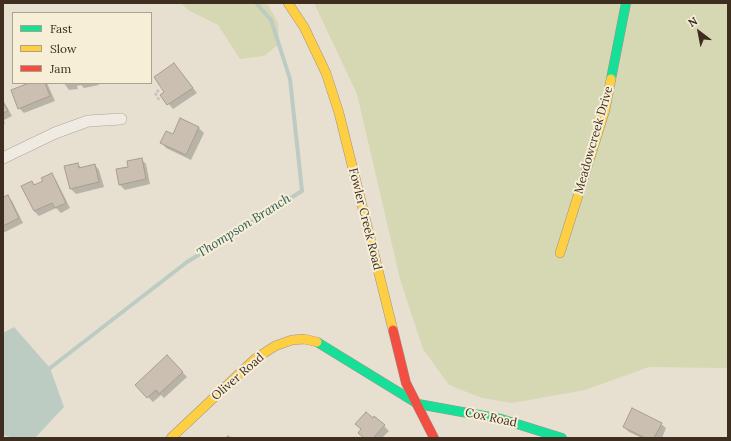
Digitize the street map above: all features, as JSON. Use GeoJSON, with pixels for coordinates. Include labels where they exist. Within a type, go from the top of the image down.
{"type":"FeatureCollection","features":[{"type":"Feature","properties":{"kind":"street","name":"Fowler Creek Road"},"geometry":{"type":"LineString","coordinates":[[288,3],[304,27],[326,73],[340,113],[406,383],[434,438]]}},
{"type":"Feature","properties":{"kind":"street","name":"Meadowcreek Drive"},"geometry":{"type":"LineString","coordinates":[[560,253],[605,110],[626,3]]}},
{"type":"Feature","properties":{"kind":"street"},"geometry":{"type":"LineString","coordinates":[[3,158],[55,133],[88,121],[121,119]]}},
{"type":"Feature","properties":{"kind":"street","name":"Oliver Road"},"geometry":{"type":"LineString","coordinates":[[171,438],[255,359],[275,346],[292,340],[304,339],[316,342],[418,404]]}},
{"type":"Feature","properties":{"kind":"street","name":"Cox Road"},"geometry":{"type":"LineString","coordinates":[[418,404],[501,419],[562,438]]}},
{"type":"Feature","properties":{"kind":"path"},"geometry":{"type":"LineString","coordinates":[[159,100],[155,93],[162,88]]}},
{"type":"Feature","properties":{"kind":"green space"},"geometry":{"type":"Polygon","coordinates":[[[180,3],[267,3],[278,23],[279,44],[264,56],[240,59],[218,25],[190,11],[180,3]]]}},
{"type":"Feature","properties":{"kind":"green space"},"geometry":{"type":"Polygon","coordinates":[[[314,3],[728,3],[728,368],[649,367],[585,390],[512,403],[482,398],[449,385],[423,349],[400,279],[357,94],[314,3]]]}},
{"type":"Feature","properties":{"kind":"shaded area"},"geometry":{"type":"Polygon","coordinates":[[[14,327],[50,368],[64,407],[35,438],[14,438],[3,435],[3,333],[14,327]]]}},
{"type":"Feature","properties":{"kind":"building"},"geometry":{"type":"Polygon","coordinates":[[[174,63],[193,88],[167,105],[160,95],[164,92],[154,77],[174,63]]]}},
{"type":"Feature","properties":{"kind":"building"},"geometry":{"type":"Polygon","coordinates":[[[26,84],[45,84],[50,96],[18,109],[11,90],[26,84]]]}},
{"type":"Feature","properties":{"kind":"building"},"geometry":{"type":"Polygon","coordinates":[[[3,102],[8,111],[3,113],[3,102]]]}},
{"type":"Feature","properties":{"kind":"building"},"geometry":{"type":"Polygon","coordinates":[[[180,118],[199,127],[186,155],[160,143],[166,131],[173,134],[180,118]]]}},
{"type":"Feature","properties":{"kind":"building"},"geometry":{"type":"Polygon","coordinates":[[[142,158],[146,179],[119,185],[116,169],[128,167],[127,161],[142,158]]]}},
{"type":"Feature","properties":{"kind":"building"},"geometry":{"type":"Polygon","coordinates":[[[78,163],[79,168],[95,164],[99,182],[70,189],[64,166],[78,163]]]}},
{"type":"Feature","properties":{"kind":"building"},"geometry":{"type":"Polygon","coordinates":[[[52,173],[66,203],[55,208],[52,203],[34,211],[21,186],[32,181],[34,185],[43,181],[41,178],[52,173]]]}},
{"type":"Feature","properties":{"kind":"building"},"geometry":{"type":"Polygon","coordinates":[[[8,195],[19,218],[3,226],[3,197],[8,195]]]}},
{"type":"Feature","properties":{"kind":"building"},"geometry":{"type":"Polygon","coordinates":[[[167,355],[183,372],[159,394],[156,390],[147,398],[135,385],[167,355]]]}},
{"type":"Feature","properties":{"kind":"building"},"geometry":{"type":"Polygon","coordinates":[[[632,408],[662,423],[654,438],[645,438],[623,427],[632,408]]]}},
{"type":"Feature","properties":{"kind":"building"},"geometry":{"type":"Polygon","coordinates":[[[366,412],[373,418],[374,416],[385,425],[373,438],[364,438],[358,433],[361,429],[355,424],[366,412]]]}},
{"type":"Feature","properties":{"kind":"waterway","name":"Thompson Branch"},"geometry":{"type":"LineString","coordinates":[[50,368],[187,262],[302,191],[290,79],[271,20],[256,3]]}},
{"type":"Feature","properties":{"kind":"traffic: fast"},"geometry":{"type":"LineString","coordinates":[[611,79],[626,3]]}},
{"type":"Feature","properties":{"kind":"traffic: fast"},"geometry":{"type":"LineString","coordinates":[[317,342],[418,404],[501,419],[562,438]]}},
{"type":"Feature","properties":{"kind":"traffic: slow"},"geometry":{"type":"LineString","coordinates":[[288,3],[304,27],[326,73],[339,113],[393,330]]}},
{"type":"Feature","properties":{"kind":"traffic: slow"},"geometry":{"type":"LineString","coordinates":[[560,253],[605,110],[611,79]]}},
{"type":"Feature","properties":{"kind":"traffic: slow"},"geometry":{"type":"LineString","coordinates":[[171,438],[255,359],[275,346],[292,340],[304,339],[317,342]]}},
{"type":"Feature","properties":{"kind":"traffic: jam"},"geometry":{"type":"LineString","coordinates":[[393,330],[406,383],[434,438]]}}]}
